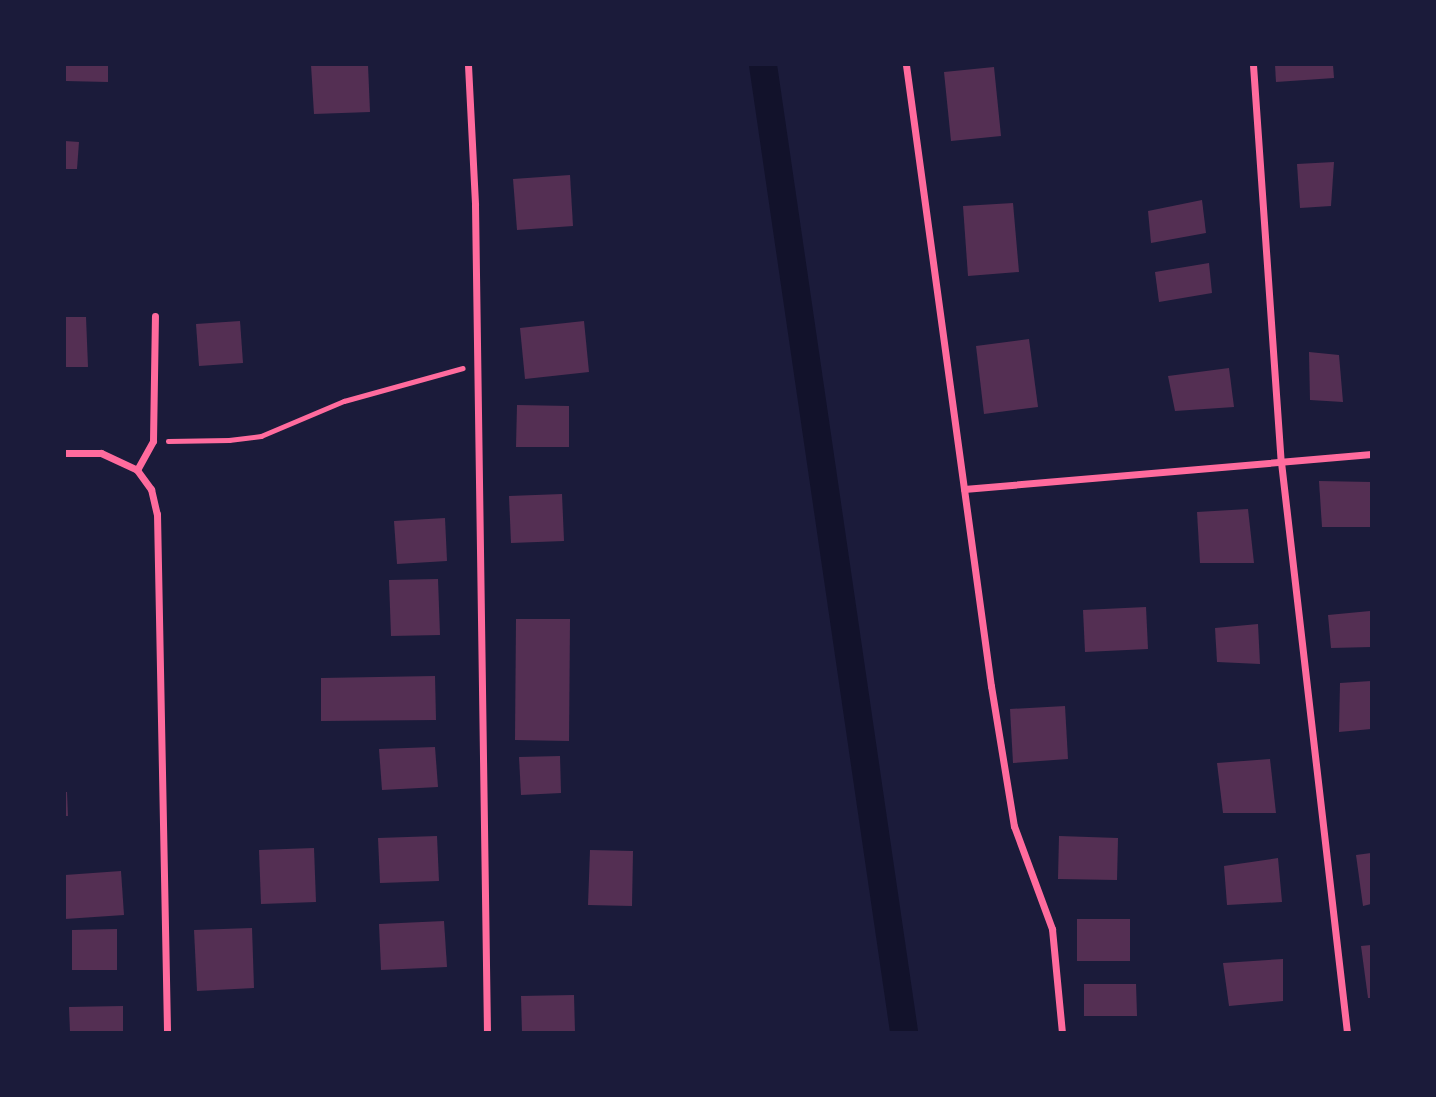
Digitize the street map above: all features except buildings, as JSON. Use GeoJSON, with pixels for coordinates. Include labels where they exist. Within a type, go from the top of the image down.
{"type":"FeatureCollection","features":[{"type":"Feature","properties":{"kind":"street"},"geometry":{"type":"LineString","coordinates":[[468,65],[475,205],[487,1032]]}},
{"type":"Feature","properties":{"kind":"street"},"geometry":{"type":"LineString","coordinates":[[906,65],[964,489],[1014,826],[1052,929],[1062,1032]]}},
{"type":"Feature","properties":{"kind":"street"},"geometry":{"type":"LineString","coordinates":[[1253,65],[1281,462],[1346,1032]]}},
{"type":"Feature","properties":{"kind":"street"},"geometry":{"type":"LineString","coordinates":[[137,470],[153,441],[155,316]]}},
{"type":"Feature","properties":{"kind":"street"},"geometry":{"type":"LineString","coordinates":[[65,453],[101,453],[137,470],[151,489],[157,514],[167,1032]]}},
{"type":"Feature","properties":{"kind":"street"},"geometry":{"type":"LineString","coordinates":[[964,489],[1371,454]]}},
{"type":"Feature","properties":{"kind":"path"},"geometry":{"type":"LineString","coordinates":[[153,441],[229,440],[261,436],[344,401],[478,363]]}},
{"type":"Feature","properties":{"kind":"waterway"},"geometry":{"type":"LineString","coordinates":[[763,65],[904,1032]]}}]}
